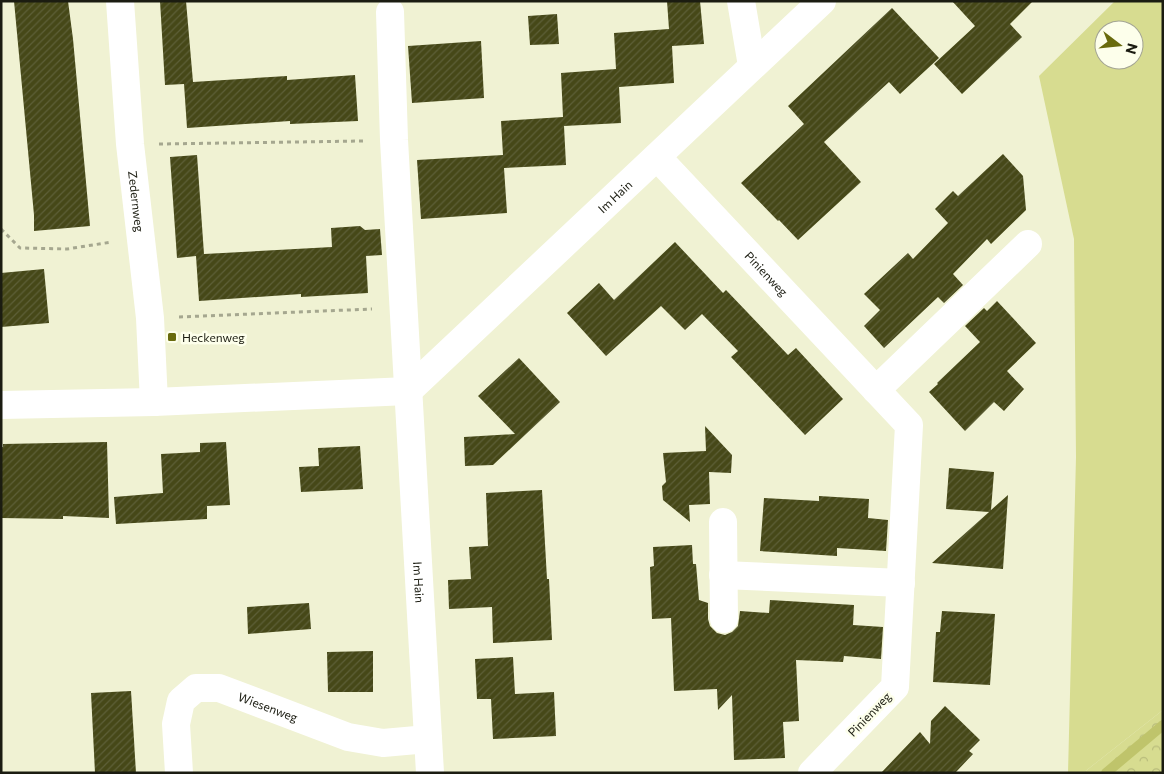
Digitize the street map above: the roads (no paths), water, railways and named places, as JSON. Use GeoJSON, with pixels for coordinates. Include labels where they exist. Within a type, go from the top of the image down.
{"type":"FeatureCollection","features":[{"type":"Feature","properties":{"kind":"street","name":"Zedernweg"},"geometry":{"type":"LineString","coordinates":[[120,1],[130,144],[150,318],[154,402]]}},
{"type":"Feature","properties":{"kind":"street"},"geometry":{"type":"LineString","coordinates":[[741,1],[752,66]]}},
{"type":"Feature","properties":{"kind":"street","name":"Im Hain"},"geometry":{"type":"LineString","coordinates":[[408,391],[822,1]]}},
{"type":"Feature","properties":{"kind":"street","name":"Im Hain"},"geometry":{"type":"LineString","coordinates":[[390,12],[394,140],[430,773]]}},
{"type":"Feature","properties":{"kind":"street","name":"Pinienweg"},"geometry":{"type":"LineString","coordinates":[[657,157],[909,425],[895,687],[812,773]]}},
{"type":"Feature","properties":{"kind":"street"},"geometry":{"type":"LineString","coordinates":[[876,390],[1028,244]]}},
{"type":"Feature","properties":{"kind":"street"},"geometry":{"type":"LineString","coordinates":[[1,405],[154,402],[408,391]]}},
{"type":"Feature","properties":{"kind":"street"},"geometry":{"type":"LineString","coordinates":[[723,522],[724,620]]}},
{"type":"Feature","properties":{"kind":"street"},"geometry":{"type":"LineString","coordinates":[[723,575],[900,584]]}},
{"type":"Feature","properties":{"kind":"street","name":"Wiesenweg"},"geometry":{"type":"LineString","coordinates":[[179,773],[176,724],[181,701],[196,688],[219,688],[348,737],[382,744],[428,739]]}},
{"type":"Feature","properties":{"kind":"waterway"},"geometry":{"type":"LineString","coordinates":[[1106,773],[1163,725]]}},
{"type":"Feature","properties":{"kind":"place","name":"Heckenweg"},"geometry":{"type":"Point","coordinates":[172,337]}}]}
